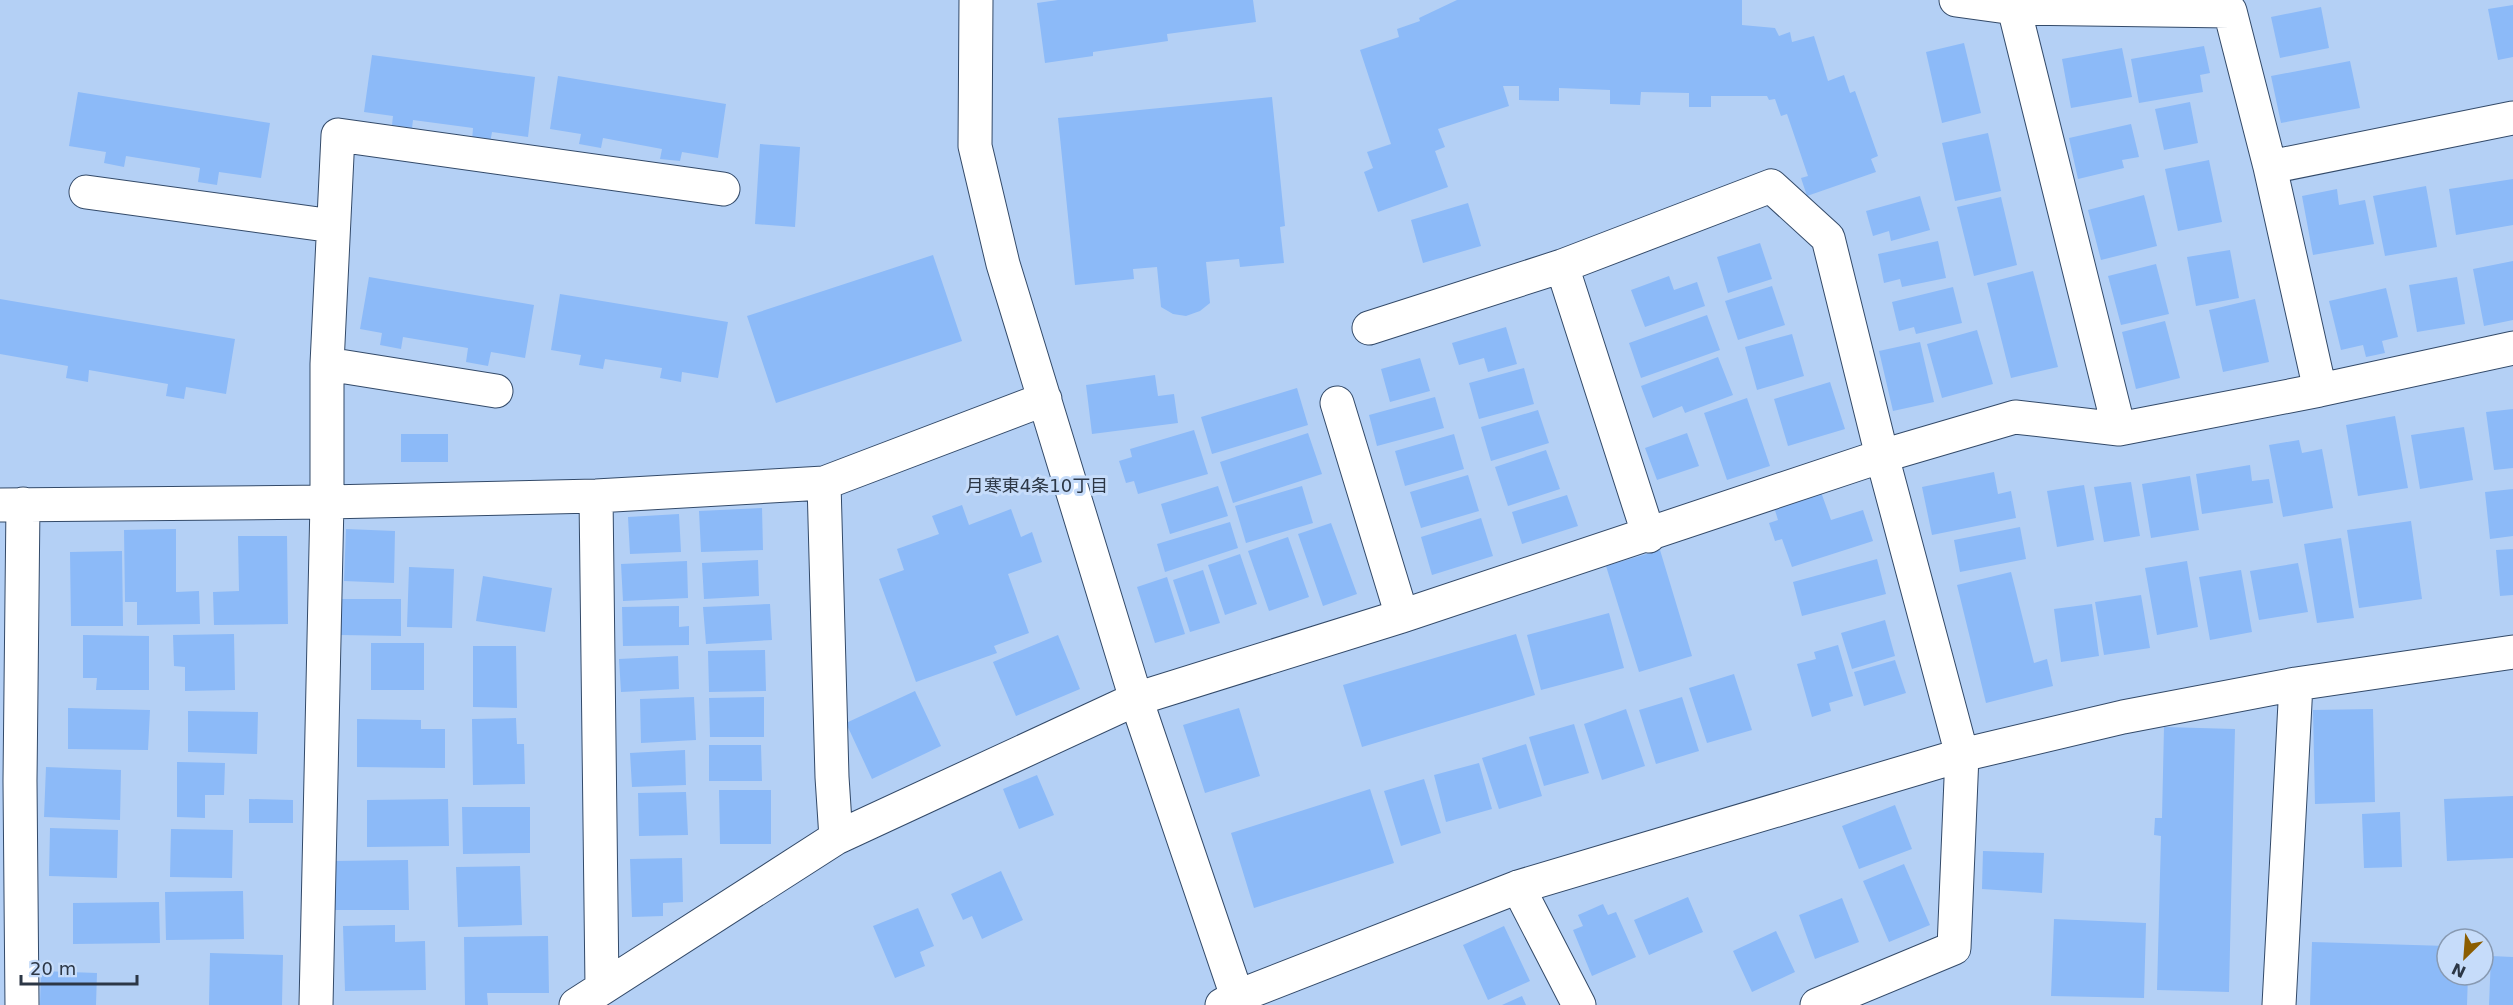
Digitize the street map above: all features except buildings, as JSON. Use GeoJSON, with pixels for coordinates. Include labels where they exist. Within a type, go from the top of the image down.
{"type":"FeatureCollection","features":[{"type":"Feature","properties":{"kind":"street"},"geometry":{"type":"LineString","coordinates":[[976,0],[975,146],[1003,264],[1136,699],[1233,1002],[1518,887],[1962,755],[2123,717],[2295,684],[2513,652]]}},
{"type":"Feature","properties":{"kind":"street"},"geometry":{"type":"LineString","coordinates":[[1956,0],[2014,8],[2230,11],[2270,167],[2320,390]]}},
{"type":"Feature","properties":{"kind":"street"},"geometry":{"type":"LineString","coordinates":[[2014,8],[2119,429]]}},
{"type":"Feature","properties":{"kind":"street"},"geometry":{"type":"LineString","coordinates":[[2270,167],[2513,118]]}},
{"type":"Feature","properties":{"kind":"street"},"geometry":{"type":"LineString","coordinates":[[316,1005],[327,502],[327,364],[338,135],[723,189]]}},
{"type":"Feature","properties":{"kind":"street"},"geometry":{"type":"LineString","coordinates":[[1370,328],[1562,266],[1771,186],[1828,237],[1882,456],[1962,755],[1954,948],[1817,1005]]}},
{"type":"Feature","properties":{"kind":"street"},"geometry":{"type":"LineString","coordinates":[[86,192],[333,226]]}},
{"type":"Feature","properties":{"kind":"street"},"geometry":{"type":"LineString","coordinates":[[1562,266],[1649,536]]}},
{"type":"Feature","properties":{"kind":"street"},"geometry":{"type":"LineString","coordinates":[[576,1005],[602,986],[836,838],[1136,699],[1649,536],[1882,456],[2015,417],[2119,429],[2320,390],[2513,348]]}},
{"type":"Feature","properties":{"kind":"street"},"geometry":{"type":"LineString","coordinates":[[327,364],[496,391]]}},
{"type":"Feature","properties":{"kind":"street"},"geometry":{"type":"LineString","coordinates":[[22,1005],[10,782],[12,505],[327,502],[596,496],[824,483],[1045,399]]}},
{"type":"Feature","properties":{"kind":"street"},"geometry":{"type":"LineString","coordinates":[[1337,403],[1402,616]]}},
{"type":"Feature","properties":{"kind":"street"},"geometry":{"type":"LineString","coordinates":[[824,483],[832,777],[836,838]]}},
{"type":"Feature","properties":{"kind":"street"},"geometry":{"type":"LineString","coordinates":[[596,496],[602,986]]}},
{"type":"Feature","properties":{"kind":"street"},"geometry":{"type":"LineString","coordinates":[[2279,1005],[2295,684]]}},
{"type":"Feature","properties":{"kind":"street"},"geometry":{"type":"LineString","coordinates":[[1518,887],[1579,1005]]}},
{"type":"Feature","properties":{"kind":"district","name":"月寒東4条10丁目"},"geometry":{"type":"Point","coordinates":[1037,485]}}]}
